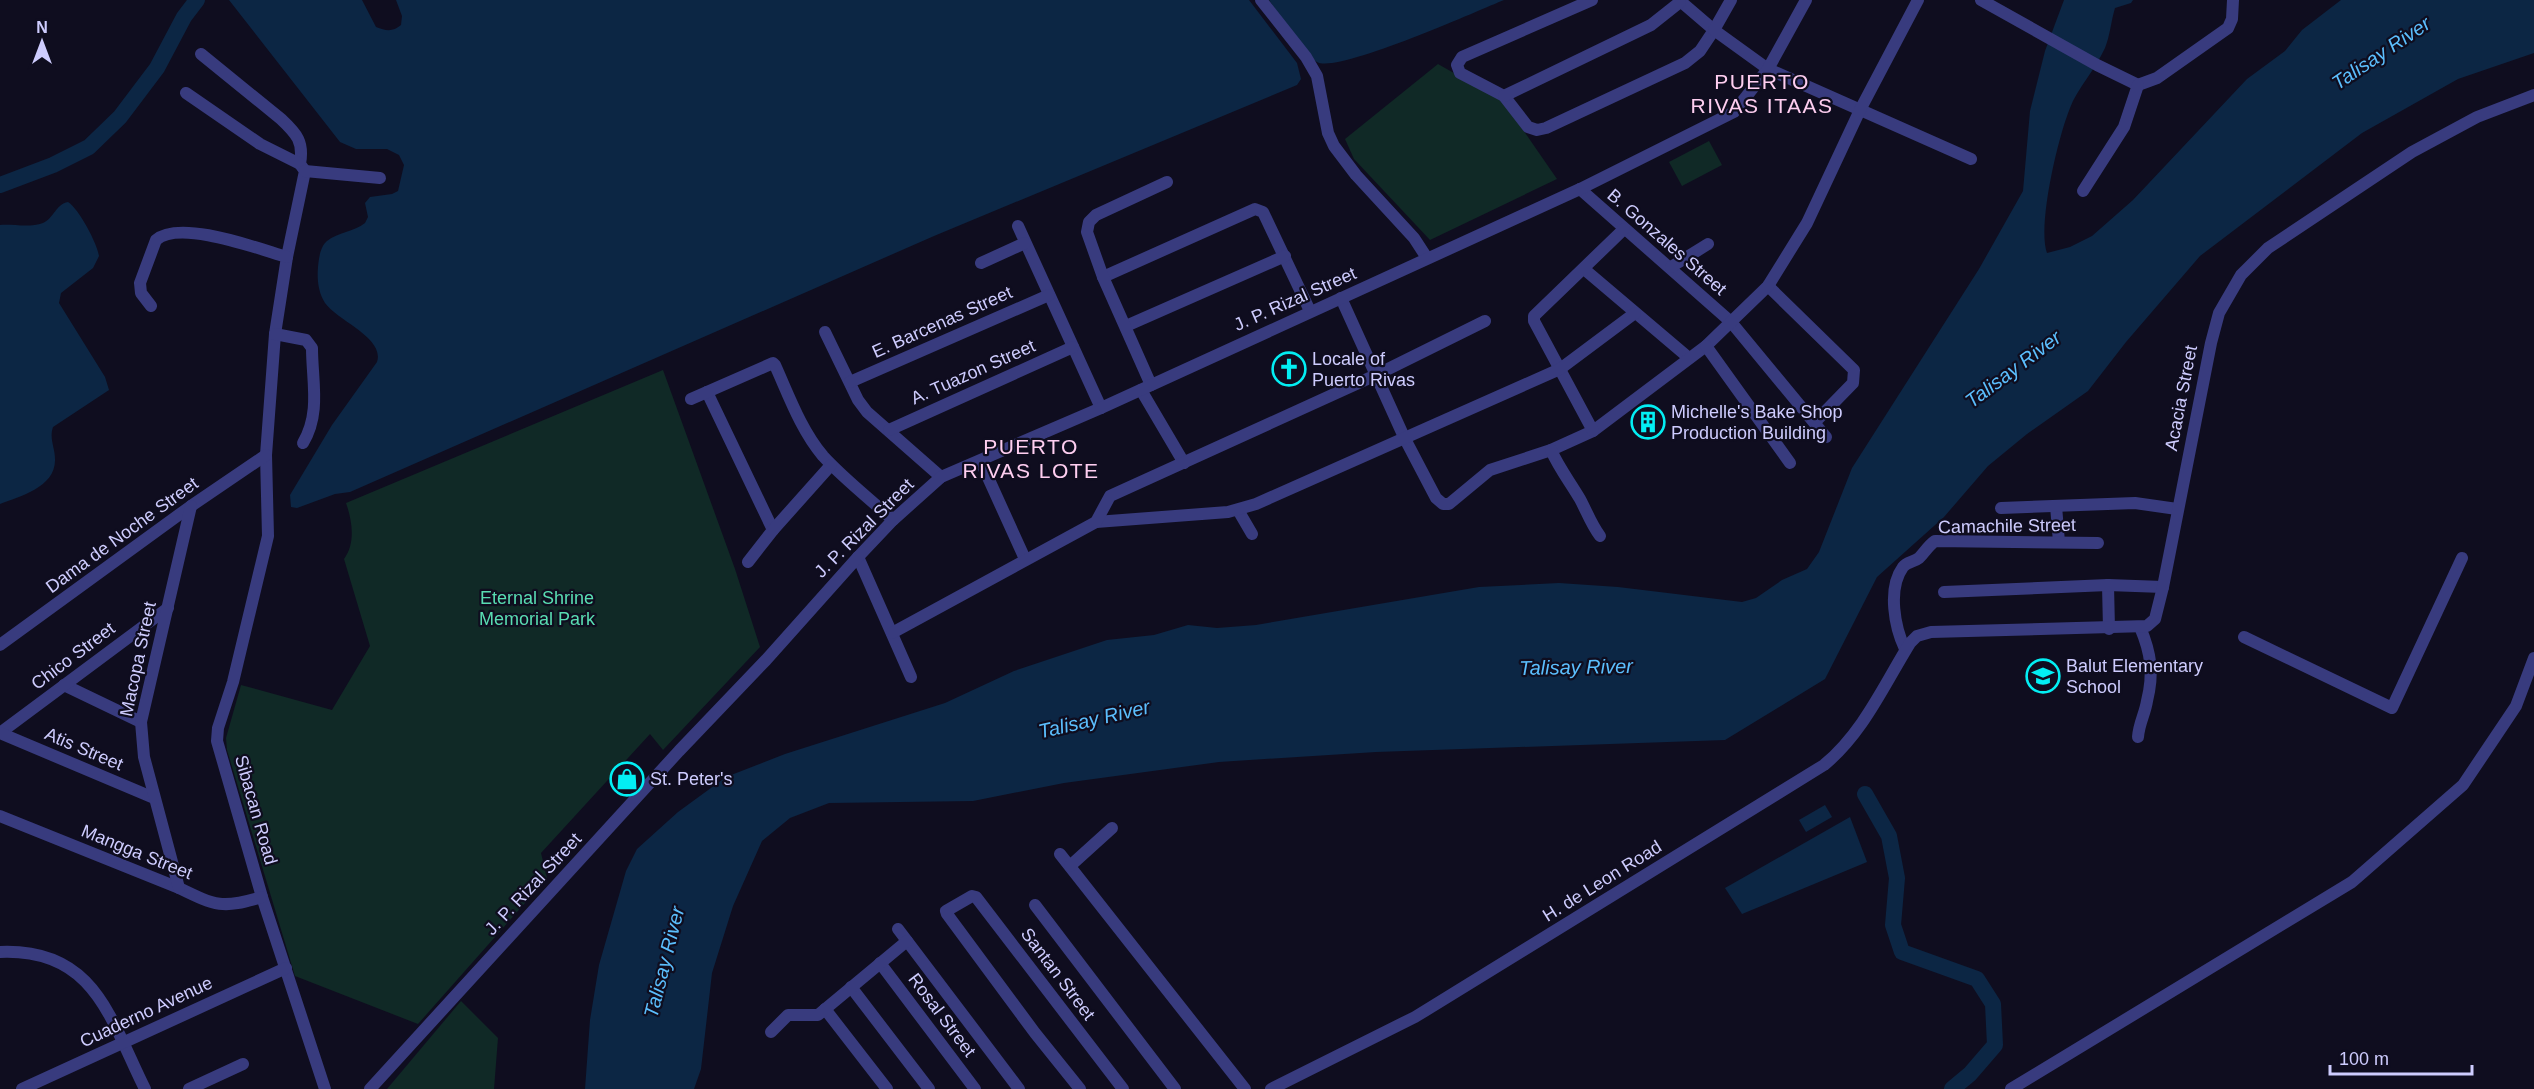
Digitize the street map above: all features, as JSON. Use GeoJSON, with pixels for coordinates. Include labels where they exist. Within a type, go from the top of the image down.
{"type":"FeatureCollection","features":[{"type":"Feature","properties":{"kind":"street"},"geometry":{"type":"LineString","coordinates":[[1261,0],[1306,57],[1317,76],[1328,133],[1334,146],[1356,175],[1414,238],[1427,258]]}},
{"type":"Feature","properties":{"kind":"street"},"geometry":{"type":"LineString","coordinates":[[1592,0],[1462,57],[1457,65],[1460,72],[1504,96],[1528,127],[1537,130],[1546,128],[1685,63],[1700,51],[1731,0]]}},
{"type":"Feature","properties":{"kind":"street"},"geometry":{"type":"LineString","coordinates":[[1768,69],[1806,0]]}},
{"type":"Feature","properties":{"kind":"street"},"geometry":{"type":"LineString","coordinates":[[1341,298],[1404,437],[1436,498],[1446,505],[1490,470],[1551,450],[1593,431],[1707,346],[1768,286],[1807,223],[1860,110],[1918,0]]}},
{"type":"Feature","properties":{"kind":"street"},"geometry":{"type":"LineString","coordinates":[[1981,0],[2097,65],[2138,84],[2157,78],[2228,28],[2232,19],[2233,0]]}},
{"type":"Feature","properties":{"kind":"street"},"geometry":{"type":"LineString","coordinates":[[1504,96],[1651,25],[1679,1],[1768,69],[1971,159]]}},
{"type":"Feature","properties":{"kind":"street"},"geometry":{"type":"LineString","coordinates":[[201,54],[293,131],[303,149],[303,168]]}},
{"type":"Feature","properties":{"kind":"street","name":"J. P. Rizal Street"},"geometry":{"type":"LineString","coordinates":[[370,1089],[679,751],[766,660],[858,556],[893,520],[941,477],[981,462],[1146,388],[1580,189],[1734,112],[1768,69]]}},
{"type":"Feature","properties":{"kind":"street"},"geometry":{"type":"LineString","coordinates":[[2083,191],[2124,127],[2138,84]]}},
{"type":"Feature","properties":{"kind":"street"},"geometry":{"type":"LineString","coordinates":[[186,93],[260,144],[303,168],[380,178]]}},
{"type":"Feature","properties":{"kind":"street","name":"Acacia Street"},"geometry":{"type":"LineString","coordinates":[[2140,627],[2147,626],[2155,619],[2211,343],[2219,313],[2241,275],[2268,248],[2412,152],[2477,117],[2534,94]]}},
{"type":"Feature","properties":{"kind":"street","name":"Sibacan Road"},"geometry":{"type":"LineString","coordinates":[[303,168],[275,334],[266,455],[268,536],[233,682],[218,728],[217,741],[262,897],[325,1089]]}},
{"type":"Feature","properties":{"kind":"street"},"geometry":{"type":"LineString","coordinates":[[1167,182],[1096,215],[1089,222],[1087,232],[1103,277],[1126,326],[1146,388],[1184,463]]}},
{"type":"Feature","properties":{"kind":"street","name":"B. Gonzales Street"},"geometry":{"type":"LineString","coordinates":[[1580,189],[1731,322],[1826,437]]}},
{"type":"Feature","properties":{"kind":"street"},"geometry":{"type":"LineString","coordinates":[[1103,277],[1255,209],[1263,212],[1310,311]]}},
{"type":"Feature","properties":{"kind":"street"},"geometry":{"type":"LineString","coordinates":[[1018,226],[1101,408]]}},
{"type":"Feature","properties":{"kind":"street"},"geometry":{"type":"LineString","coordinates":[[1593,431],[1534,321],[1534,316],[1624,229]]}},
{"type":"Feature","properties":{"kind":"street"},"geometry":{"type":"LineString","coordinates":[[151,306],[141,294],[140,283],[156,240],[161,236],[187,234],[221,238],[287,257]]}},
{"type":"Feature","properties":{"kind":"street"},"geometry":{"type":"LineString","coordinates":[[981,263],[1025,243]]}},
{"type":"Feature","properties":{"kind":"street"},"geometry":{"type":"LineString","coordinates":[[1671,267],[1708,244]]}},
{"type":"Feature","properties":{"kind":"street"},"geometry":{"type":"LineString","coordinates":[[1126,326],[1285,256]]}},
{"type":"Feature","properties":{"kind":"street"},"geometry":{"type":"LineString","coordinates":[[1584,269],[1689,358]]}},
{"type":"Feature","properties":{"kind":"street"},"geometry":{"type":"LineString","coordinates":[[1768,286],[1854,370],[1853,383],[1815,422]]}},
{"type":"Feature","properties":{"kind":"street","name":"E. Barcenas Street"},"geometry":{"type":"LineString","coordinates":[[850,382],[1049,295]]}},
{"type":"Feature","properties":{"kind":"street"},"geometry":{"type":"LineString","coordinates":[[892,633],[1096,522],[1238,510],[1277,495],[1560,369],[1635,313]]}},
{"type":"Feature","properties":{"kind":"street"},"geometry":{"type":"LineString","coordinates":[[1096,522],[1110,496],[1376,375],[1485,321]]}},
{"type":"Feature","properties":{"kind":"street"},"geometry":{"type":"LineString","coordinates":[[825,332],[858,400],[867,412],[941,477]]}},
{"type":"Feature","properties":{"kind":"street"},"geometry":{"type":"LineString","coordinates":[[275,334],[303,339],[312,348],[315,409],[311,430],[303,443]]}},
{"type":"Feature","properties":{"kind":"street"},"geometry":{"type":"LineString","coordinates":[[1707,346],[1790,463]]}},
{"type":"Feature","properties":{"kind":"street","name":"A. Tuazon Street"},"geometry":{"type":"LineString","coordinates":[[889,430],[1073,347]]}},
{"type":"Feature","properties":{"kind":"street"},"geometry":{"type":"LineString","coordinates":[[690,399],[772,363],[776,365],[799,419],[814,444],[831,465],[893,520]]}},
{"type":"Feature","properties":{"kind":"street"},"geometry":{"type":"LineString","coordinates":[[707,392],[773,530]]}},
{"type":"Feature","properties":{"kind":"street"},"geometry":{"type":"LineString","coordinates":[[1551,450],[1600,536]]}},
{"type":"Feature","properties":{"kind":"street","name":"Dama de Noche Street"},"geometry":{"type":"LineString","coordinates":[[0,645],[191,506],[266,455]]}},
{"type":"Feature","properties":{"kind":"street"},"geometry":{"type":"LineString","coordinates":[[981,462],[1025,559]]}},
{"type":"Feature","properties":{"kind":"street"},"geometry":{"type":"LineString","coordinates":[[748,562],[773,530],[831,465]]}},
{"type":"Feature","properties":{"kind":"street"},"geometry":{"type":"LineString","coordinates":[[2001,508],[2135,503],[2177,509]]}},
{"type":"Feature","properties":{"kind":"street","name":"Macopa Street"},"geometry":{"type":"LineString","coordinates":[[179,888],[153,798],[144,757],[141,722],[191,506]]}},
{"type":"Feature","properties":{"kind":"street"},"geometry":{"type":"LineString","coordinates":[[2056,506],[2059,542]]}},
{"type":"Feature","properties":{"kind":"street"},"geometry":{"type":"LineString","coordinates":[[1238,510],[1252,534]]}},
{"type":"Feature","properties":{"kind":"street","name":"Camachile Street"},"geometry":{"type":"LineString","coordinates":[[1905,650],[1894,619],[1899,574],[1904,565],[1919,558],[1926,547],[1935,541],[2098,543]]}},
{"type":"Feature","properties":{"kind":"street"},"geometry":{"type":"LineString","coordinates":[[858,556],[911,677]]}},
{"type":"Feature","properties":{"kind":"street"},"geometry":{"type":"LineString","coordinates":[[2244,638],[2392,708],[2462,558]]}},
{"type":"Feature","properties":{"kind":"street"},"geometry":{"type":"LineString","coordinates":[[2108,585],[2109,629]]}},
{"type":"Feature","properties":{"kind":"street"},"geometry":{"type":"LineString","coordinates":[[1944,592],[2108,585],[2163,587]]}},
{"type":"Feature","properties":{"kind":"street","name":"Chico Street"},"geometry":{"type":"LineString","coordinates":[[0,733],[168,608]]}},
{"type":"Feature","properties":{"kind":"street"},"geometry":{"type":"LineString","coordinates":[[1905,650],[1917,636],[1931,632],[2140,627],[2150,649],[2151,667],[2147,702],[2139,723],[2138,737]]}},
{"type":"Feature","properties":{"kind":"street","name":"H. de Leon Road"},"geometry":{"type":"LineString","coordinates":[[1271,1089],[1415,1017],[1824,765],[1861,725],[1905,650]]}},
{"type":"Feature","properties":{"kind":"street"},"geometry":{"type":"LineString","coordinates":[[2011,1089],[2352,882],[2463,785],[2516,706],[2534,658]]}},
{"type":"Feature","properties":{"kind":"street"},"geometry":{"type":"LineString","coordinates":[[64,685],[141,722]]}},
{"type":"Feature","properties":{"kind":"street","name":"Atis Street"},"geometry":{"type":"LineString","coordinates":[[0,733],[153,798]]}},
{"type":"Feature","properties":{"kind":"street","name":"Mangga Street"},"geometry":{"type":"LineString","coordinates":[[0,816],[179,888],[208,902],[233,905],[262,897]]}},
{"type":"Feature","properties":{"kind":"street"},"geometry":{"type":"LineString","coordinates":[[1070,866],[1112,828]]}},
{"type":"Feature","properties":{"kind":"street"},"geometry":{"type":"LineString","coordinates":[[1060,854],[1245,1089]]}},
{"type":"Feature","properties":{"kind":"street","name":"Santan Street"},"geometry":{"type":"LineString","coordinates":[[1080,1089],[1035,1033],[946,911],[972,896],[976,897],[1124,1089]]}},
{"type":"Feature","properties":{"kind":"street"},"geometry":{"type":"LineString","coordinates":[[1035,905],[1175,1089]]}},
{"type":"Feature","properties":{"kind":"street"},"geometry":{"type":"LineString","coordinates":[[898,929],[1019,1089]]}},
{"type":"Feature","properties":{"kind":"street"},"geometry":{"type":"LineString","coordinates":[[771,1032],[788,1015],[815,1017],[907,941]]}},
{"type":"Feature","properties":{"kind":"street"},"geometry":{"type":"LineString","coordinates":[[0,952],[43,955],[72,969],[88,983],[103,1001],[145,1089]]}},
{"type":"Feature","properties":{"kind":"street","name":"Rosal Street"},"geometry":{"type":"LineString","coordinates":[[880,963],[975,1089]]}},
{"type":"Feature","properties":{"kind":"street","name":"Cuaderno Avenue"},"geometry":{"type":"LineString","coordinates":[[22,1089],[286,968]]}},
{"type":"Feature","properties":{"kind":"street"},"geometry":{"type":"LineString","coordinates":[[851,987],[929,1089]]}},
{"type":"Feature","properties":{"kind":"street"},"geometry":{"type":"LineString","coordinates":[[825,1009],[887,1089]]}},
{"type":"Feature","properties":{"kind":"street"},"geometry":{"type":"LineString","coordinates":[[189,1089],[243,1064]]}},
{"type":"Feature","properties":{"kind":"green space"},"geometry":{"type":"Polygon","coordinates":[[[1438,64],[1503,101],[1557,179],[1430,240],[1354,159],[1345,139],[1438,64]]]}},
{"type":"Feature","properties":{"kind":"green space"},"geometry":{"type":"Polygon","coordinates":[[[1709,141],[1722,165],[1682,186],[1669,162],[1709,141]]]}},
{"type":"Feature","properties":{"kind":"green space","name":"Eternal Shrine Memorial Park"},"geometry":{"type":"Polygon","coordinates":[[[663,370],[735,569],[760,647],[663,750],[650,734],[541,853],[547,878],[418,1024],[295,976],[227,750],[226,738],[241,685],[332,710],[370,646],[344,559],[351,539],[351,524],[346,503],[663,370]]]}},
{"type":"Feature","properties":{"kind":"green space"},"geometry":{"type":"Polygon","coordinates":[[[461,1001],[498,1038],[494,1089],[387,1089],[461,1001]]]}},
{"type":"Feature","properties":{"kind":"water"},"geometry":{"type":"Polygon","coordinates":[[[229,0],[362,0],[376,27],[389,30],[401,25],[402,16],[396,0],[1249,0],[1297,63],[1301,79],[1297,85],[934,236],[350,492],[335,494],[297,508],[291,507],[290,495],[332,425],[377,362],[378,353],[374,345],[359,330],[325,303],[319,290],[320,253],[325,243],[331,238],[365,223],[368,217],[365,203],[370,197],[398,191],[404,165],[399,155],[387,149],[356,149],[340,142],[229,0]]]}},
{"type":"Feature","properties":{"kind":"water"},"geometry":{"type":"Polygon","coordinates":[[[1269,0],[1504,0],[1378,51],[1330,63],[1317,62],[1311,58],[1269,0]]]}},
{"type":"Feature","properties":{"kind":"water","name":"Talisay River"},"geometry":{"type":"Polygon","coordinates":[[[2064,0],[2133,0],[2131,3],[2115,8],[2105,48],[2073,101],[2065,121],[2047,203],[2045,240],[2047,253],[2070,247],[2092,236],[2133,200],[2247,79],[2285,51],[2302,30],[2341,0],[2534,0],[2534,53],[2458,79],[2362,133],[2200,256],[2126,342],[2088,391],[2027,434],[1988,466],[1944,517],[1877,577],[1825,679],[1725,740],[1376,752],[1219,762],[1064,783],[973,801],[829,803],[790,818],[762,841],[733,906],[712,973],[701,1069],[694,1089],[585,1089],[590,1020],[599,965],[626,871],[637,849],[678,812],[726,777],[785,754],[945,703],[1014,671],[1107,640],[1154,635],[1188,625],[1217,628],[1256,625],[1479,587],[1559,583],[1618,587],[1742,602],[1756,598],[1782,580],[1807,569],[1819,552],[1852,468],[1979,269],[2023,191],[2030,111],[2045,51],[2064,0]]]}},
{"type":"Feature","properties":{"kind":"water"},"geometry":{"type":"Polygon","coordinates":[[[68,202],[87,227],[99,256],[93,268],[61,293],[59,303],[105,377],[109,390],[53,427],[55,459],[50,477],[26,494],[0,504],[0,225],[27,226],[43,223],[61,205],[68,202]]]}},
{"type":"Feature","properties":{"kind":"water"},"geometry":{"type":"Polygon","coordinates":[[[1825,805],[1832,817],[1806,832],[1799,820],[1825,805]]]}},
{"type":"Feature","properties":{"kind":"water"},"geometry":{"type":"Polygon","coordinates":[[[1850,817],[1867,862],[1742,914],[1725,888],[1850,817]]]}},
{"type":"Feature","properties":{"kind":"waterway"},"geometry":{"type":"LineString","coordinates":[[0,185],[53,165],[89,147],[120,117],[157,68],[184,17],[197,0]]}},
{"type":"Feature","properties":{"kind":"waterway"},"geometry":{"type":"LineString","coordinates":[[1865,794],[1889,836],[1897,878],[1893,925],[1902,952],[1977,979],[1993,1004],[1995,1045],[1970,1074],[1952,1089]]}},
{"type":"Feature","properties":{"kind":"place","name":"Locale of Puerto Rivas"},"geometry":{"type":"Point","coordinates":[1289,369]}},
{"type":"Feature","properties":{"kind":"place","name":"Michelle's Bake Shop Production Building"},"geometry":{"type":"Point","coordinates":[1648,422]}},
{"type":"Feature","properties":{"kind":"place","name":"Balut Elementary School"},"geometry":{"type":"Point","coordinates":[2043,676]}},
{"type":"Feature","properties":{"kind":"place","name":"St. Peter's"},"geometry":{"type":"Point","coordinates":[627,779]}},
{"type":"Feature","properties":{"kind":"district","name":"PUERTO RIVAS ITAAS"},"geometry":{"type":"Point","coordinates":[1762,93]}},
{"type":"Feature","properties":{"kind":"district","name":"PUERTO RIVAS LOTE"},"geometry":{"type":"Point","coordinates":[1031,458]}}]}
